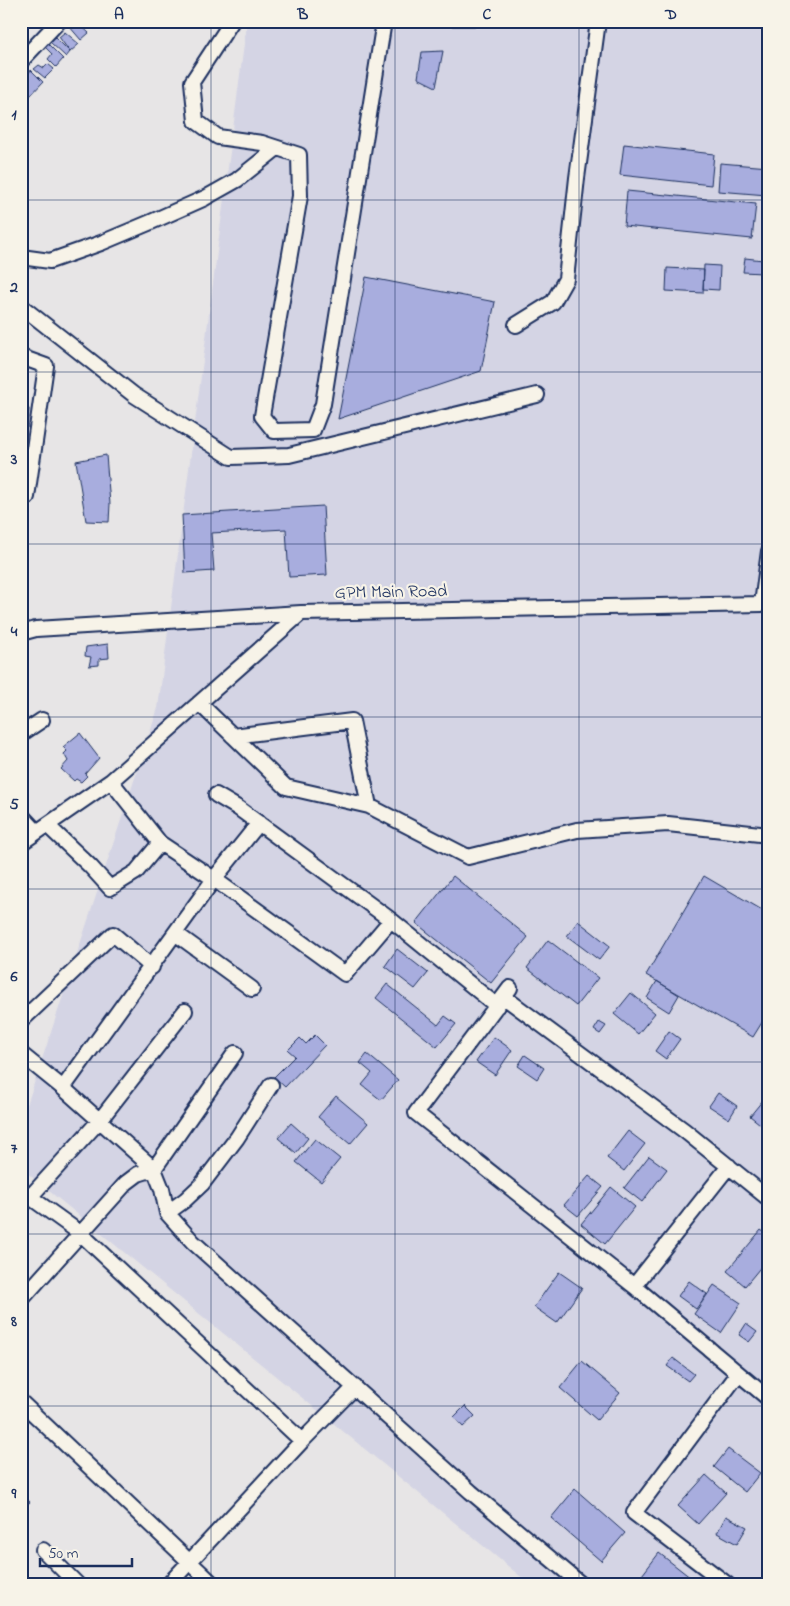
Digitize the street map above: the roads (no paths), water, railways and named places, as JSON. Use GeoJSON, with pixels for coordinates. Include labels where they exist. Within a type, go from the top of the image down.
{"type":"FeatureCollection","features":[{"type":"Feature","properties":{"kind":"street"},"geometry":{"type":"LineString","coordinates":[[21,61],[59,21]]}},
{"type":"Feature","properties":{"kind":"street"},"geometry":{"type":"LineString","coordinates":[[232,21],[192,82],[196,121],[218,137],[262,143],[299,155],[300,196],[262,416],[274,432],[313,430],[323,404],[384,21]]}},
{"type":"Feature","properties":{"kind":"street"},"geometry":{"type":"LineString","coordinates":[[516,325],[553,302],[566,279],[577,178],[598,21]]}},
{"type":"Feature","properties":{"kind":"street"},"geometry":{"type":"LineString","coordinates":[[21,256],[50,261],[101,243],[205,198],[237,180],[277,148]]}},
{"type":"Feature","properties":{"kind":"street"},"geometry":{"type":"LineString","coordinates":[[21,306],[134,395],[231,457],[290,455],[536,395]]}},
{"type":"Feature","properties":{"kind":"street"},"geometry":{"type":"LineString","coordinates":[[21,357],[46,366],[27,497]]}},
{"type":"Feature","properties":{"kind":"street","name":"GPM Main Road"},"geometry":{"type":"LineString","coordinates":[[21,633],[36,629],[301,613],[762,604],[769,551]]}},
{"type":"Feature","properties":{"kind":"street"},"geometry":{"type":"LineString","coordinates":[[21,842],[111,781],[301,613]]}},
{"type":"Feature","properties":{"kind":"street"},"geometry":{"type":"LineString","coordinates":[[199,703],[286,788],[369,806],[468,857],[577,830],[668,824],[769,835]]}},
{"type":"Feature","properties":{"kind":"street"},"geometry":{"type":"LineString","coordinates":[[21,734],[42,720]]}},
{"type":"Feature","properties":{"kind":"street"},"geometry":{"type":"LineString","coordinates":[[234,736],[352,721],[369,806]]}},
{"type":"Feature","properties":{"kind":"street"},"geometry":{"type":"LineString","coordinates":[[111,781],[160,843],[214,879],[345,974],[391,920]]}},
{"type":"Feature","properties":{"kind":"street"},"geometry":{"type":"LineString","coordinates":[[216,795],[238,808],[391,920],[504,997],[685,1131],[769,1199]]}},
{"type":"Feature","properties":{"kind":"street"},"geometry":{"type":"LineString","coordinates":[[21,815],[42,828],[90,866],[110,888],[136,872],[160,843]]}},
{"type":"Feature","properties":{"kind":"street"},"geometry":{"type":"LineString","coordinates":[[63,1088],[152,967],[174,933],[259,823]]}},
{"type":"Feature","properties":{"kind":"street"},"geometry":{"type":"LineString","coordinates":[[174,933],[252,989]]}},
{"type":"Feature","properties":{"kind":"street"},"geometry":{"type":"LineString","coordinates":[[21,1021],[113,934],[152,967]]}},
{"type":"Feature","properties":{"kind":"street"},"geometry":{"type":"LineString","coordinates":[[504,997],[416,1113],[634,1286],[769,1399]]}},
{"type":"Feature","properties":{"kind":"street"},"geometry":{"type":"LineString","coordinates":[[185,1012],[100,1120],[26,1194],[80,1233],[302,1441]]}},
{"type":"Feature","properties":{"kind":"street"},"geometry":{"type":"LineString","coordinates":[[21,1300],[126,1182],[138,1174],[154,1169],[235,1053]]}},
{"type":"Feature","properties":{"kind":"street"},"geometry":{"type":"LineString","coordinates":[[21,1054],[63,1088],[154,1169],[162,1189],[167,1212],[193,1242],[472,1492],[582,1585]]}},
{"type":"Feature","properties":{"kind":"street"},"geometry":{"type":"LineString","coordinates":[[167,1212],[186,1200],[202,1184],[237,1138],[271,1086]]}},
{"type":"Feature","properties":{"kind":"street"},"geometry":{"type":"LineString","coordinates":[[634,1286],[728,1166]]}},
{"type":"Feature","properties":{"kind":"street"},"geometry":{"type":"LineString","coordinates":[[728,1585],[634,1513],[738,1374]]}},
{"type":"Feature","properties":{"kind":"street"},"geometry":{"type":"LineString","coordinates":[[168,1585],[355,1387]]}},
{"type":"Feature","properties":{"kind":"street"},"geometry":{"type":"LineString","coordinates":[[21,1402],[214,1585]]}},
{"type":"Feature","properties":{"kind":"street"},"geometry":{"type":"LineString","coordinates":[[43,1550],[78,1585]]}}]}
